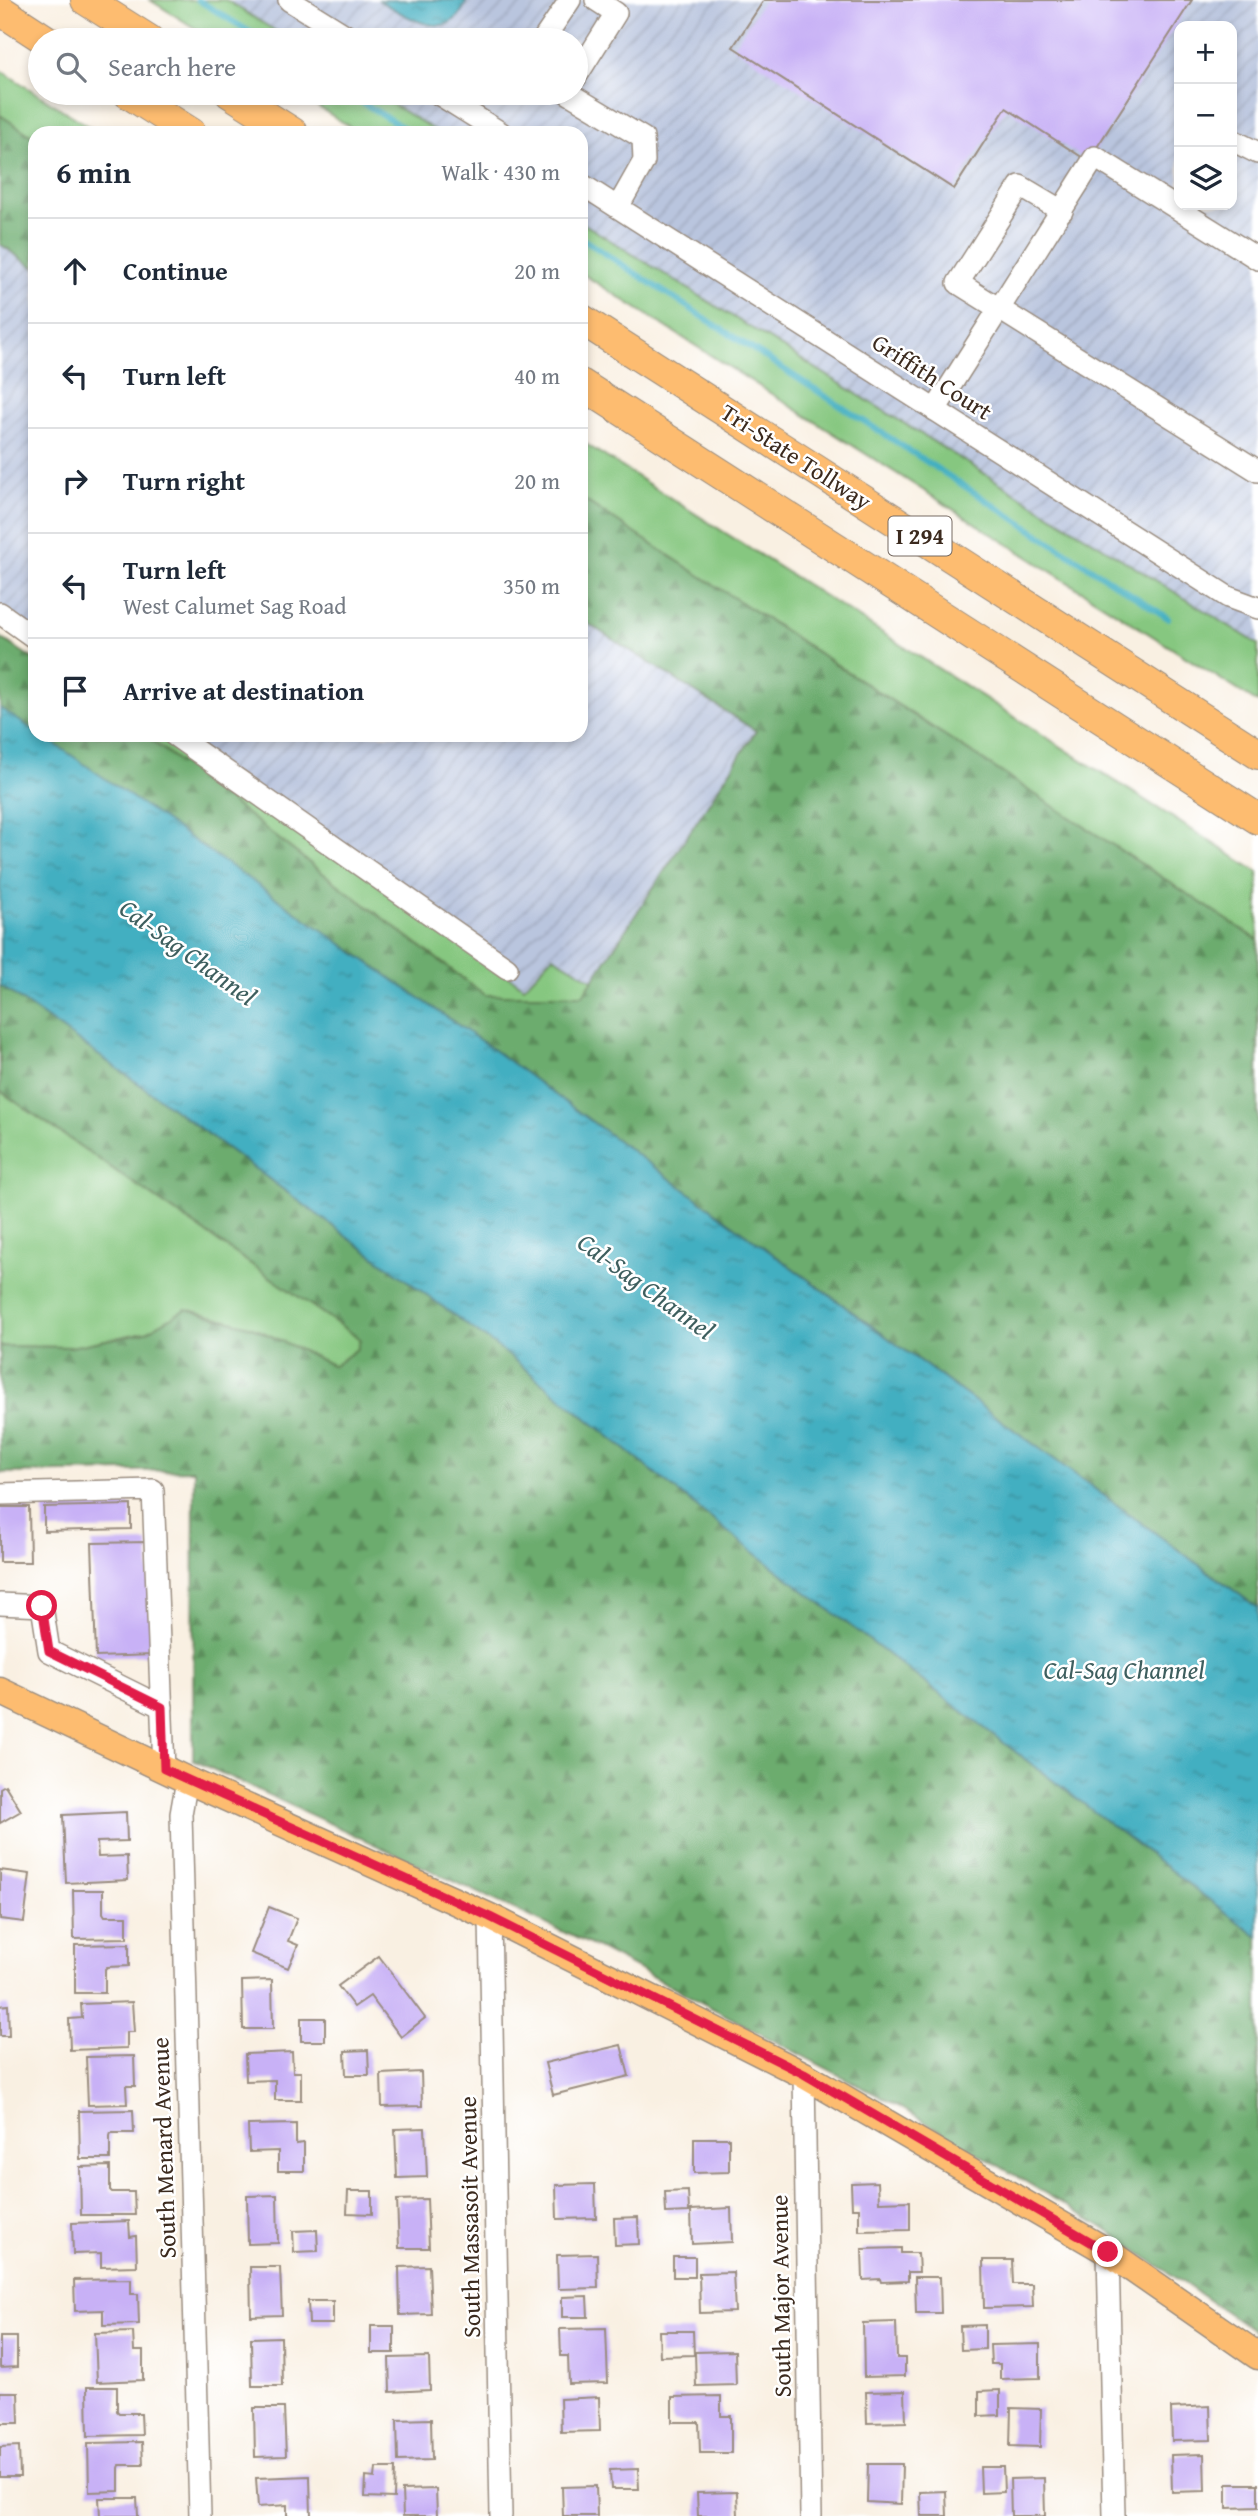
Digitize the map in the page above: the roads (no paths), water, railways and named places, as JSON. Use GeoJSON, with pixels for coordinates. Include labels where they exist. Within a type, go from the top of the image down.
{"type":"FeatureCollection","features":[{"type":"Feature","properties":{"kind":"highway"},"geometry":{"type":"LineString","coordinates":[[86,0],[130,28]]}},
{"type":"Feature","properties":{"kind":"highway"},"geometry":{"type":"LineString","coordinates":[[0,10],[28,28]]}},
{"type":"Feature","properties":{"kind":"highway"},"geometry":{"type":"LineString","coordinates":[[147,105],[180,126]]}},
{"type":"Feature","properties":{"kind":"highway"},"geometry":{"type":"LineString","coordinates":[[249,105],[282,126]]}},
{"type":"Feature","properties":{"kind":"highway","name":"Tri-State Tollway"},"geometry":{"type":"LineString","coordinates":[[588,323],[1258,754]]}},
{"type":"Feature","properties":{"kind":"highway","name":"I 294"},"geometry":{"type":"LineString","coordinates":[[588,389],[1258,820]]}},
{"type":"Feature","properties":{"kind":"main road"},"geometry":{"type":"LineString","coordinates":[[0,1691],[490,1917],[804,2074],[1108,2252],[1258,2356]]}},
{"type":"Feature","properties":{"kind":"street"},"geometry":{"type":"LineString","coordinates":[[289,0],[334,28]]}},
{"type":"Feature","properties":{"kind":"street"},"geometry":{"type":"LineString","coordinates":[[551,28],[570,0]]}},
{"type":"Feature","properties":{"kind":"street"},"geometry":{"type":"LineString","coordinates":[[588,58],[616,13],[596,0]]}},
{"type":"Feature","properties":{"kind":"street"},"geometry":{"type":"LineString","coordinates":[[456,105],[490,126]]}},
{"type":"Feature","properties":{"kind":"street"},"geometry":{"type":"LineString","coordinates":[[588,105],[643,138],[644,161],[618,208]]}},
{"type":"Feature","properties":{"kind":"street"},"geometry":{"type":"LineString","coordinates":[[1237,142],[1258,153]]}},
{"type":"Feature","properties":{"kind":"street"},"geometry":{"type":"LineString","coordinates":[[935,410],[1096,157],[1258,259]]}},
{"type":"Feature","properties":{"kind":"street"},"geometry":{"type":"LineString","coordinates":[[1062,211],[1020,186],[958,283],[1258,471]]}},
{"type":"Feature","properties":{"kind":"street","name":"Griffith Court"},"geometry":{"type":"LineString","coordinates":[[588,189],[1228,597],[1258,608]]}},
{"type":"Feature","properties":{"kind":"street"},"geometry":{"type":"LineString","coordinates":[[0,613],[28,633]]}},
{"type":"Feature","properties":{"kind":"street"},"geometry":{"type":"LineString","coordinates":[[184,742],[506,968]]}},
{"type":"Feature","properties":{"kind":"street","name":"South Menard Avenue"},"geometry":{"type":"LineString","coordinates":[[0,1494],[153,1490],[162,1707],[181,1814],[200,2516]]}},
{"type":"Feature","properties":{"kind":"street"},"geometry":{"type":"LineString","coordinates":[[0,1605],[42,1606],[49,1651],[162,1707]]}},
{"type":"Feature","properties":{"kind":"street","name":"South Massasoit Avenue"},"geometry":{"type":"LineString","coordinates":[[490,1917],[501,2516]]}},
{"type":"Feature","properties":{"kind":"street","name":"South Major Avenue"},"geometry":{"type":"LineString","coordinates":[[804,2074],[811,2516]]}},
{"type":"Feature","properties":{"kind":"street"},"geometry":{"type":"LineString","coordinates":[[1108,2252],[1114,2516]]}},
{"type":"Feature","properties":{"kind":"water"},"geometry":{"type":"Polygon","coordinates":[[[378,0],[467,0],[459,15],[451,22],[430,25],[378,0]]]}},
{"type":"Feature","properties":{"kind":"water","name":"Cal-Sag Channel"},"geometry":{"type":"Polygon","coordinates":[[[0,708],[28,726],[28,742],[52,742],[67,752],[491,1048],[1258,1608],[1258,1937],[733,1536],[503,1351],[0,985],[0,708]]]}},
{"type":"Feature","properties":{"kind":"waterway"},"geometry":{"type":"LineString","coordinates":[[198,0],[244,28]]}},
{"type":"Feature","properties":{"kind":"waterway"},"geometry":{"type":"LineString","coordinates":[[366,105],[401,126]]}},
{"type":"Feature","properties":{"kind":"waterway"},"geometry":{"type":"LineString","coordinates":[[588,243],[1168,618]]}}]}
